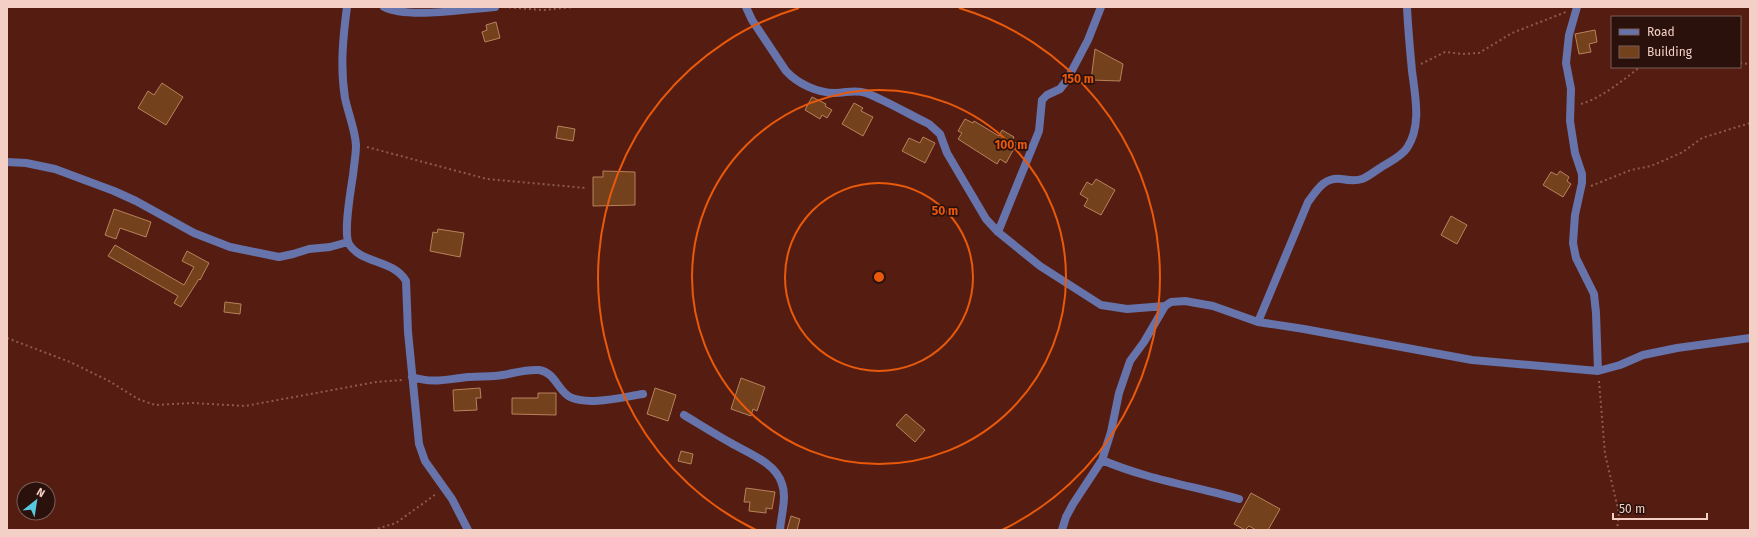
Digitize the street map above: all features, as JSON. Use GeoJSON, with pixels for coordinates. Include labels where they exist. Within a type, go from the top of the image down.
{"type":"FeatureCollection","features":[{"type":"Feature","properties":{"kind":"street"},"geometry":{"type":"LineString","coordinates":[[347,7],[342,65],[345,98],[356,144],[348,218],[348,242],[353,249],[359,253],[396,269],[402,274],[406,281],[412,378],[419,444],[426,461],[444,487],[468,530]]}},
{"type":"Feature","properties":{"kind":"street"},"geometry":{"type":"LineString","coordinates":[[384,7],[407,12],[433,12],[494,7]]}},
{"type":"Feature","properties":{"kind":"street"},"geometry":{"type":"LineString","coordinates":[[746,7],[752,20],[792,78],[808,87],[834,93],[849,91],[866,93],[929,124],[937,131],[947,153],[979,208],[998,232],[1053,275],[1101,305],[1127,309],[1165,306],[1172,302],[1185,301],[1213,306],[1258,322],[1472,360],[1598,371],[1620,365],[1643,355],[1678,348],[1750,338]]}},
{"type":"Feature","properties":{"kind":"street"},"geometry":{"type":"LineString","coordinates":[[998,232],[1038,131],[1042,100],[1047,95],[1060,89],[1067,80],[1088,40],[1101,7]]}},
{"type":"Feature","properties":{"kind":"street"},"geometry":{"type":"LineString","coordinates":[[1258,322],[1308,202],[1322,183],[1336,179],[1362,179],[1397,157],[1407,148],[1414,132],[1416,99],[1412,71],[1407,7]]}},
{"type":"Feature","properties":{"kind":"street"},"geometry":{"type":"LineString","coordinates":[[1577,7],[1566,52],[1566,64],[1571,89],[1570,121],[1575,153],[1582,174],[1575,215],[1573,243],[1576,258],[1594,294],[1598,371]]}},
{"type":"Feature","properties":{"kind":"street"},"geometry":{"type":"LineString","coordinates":[[7,162],[26,163],[55,169],[114,191],[136,201],[194,233],[230,247],[279,257],[309,249],[330,247],[348,242]]}},
{"type":"Feature","properties":{"kind":"street"},"geometry":{"type":"LineString","coordinates":[[1062,530],[1073,504],[1102,460],[1111,432],[1119,393],[1130,361],[1144,342],[1165,306]]}},
{"type":"Feature","properties":{"kind":"street"},"geometry":{"type":"LineString","coordinates":[[412,378],[437,381],[498,376],[537,370],[545,371],[569,396],[579,400],[595,401],[643,394]]}},
{"type":"Feature","properties":{"kind":"street"},"geometry":{"type":"LineString","coordinates":[[684,415],[755,456],[772,468],[782,484],[783,497],[780,530]]}},
{"type":"Feature","properties":{"kind":"street"},"geometry":{"type":"LineString","coordinates":[[1102,460],[1148,477],[1194,486],[1239,499]]}},
{"type":"Feature","properties":{"kind":"path"},"geometry":{"type":"LineString","coordinates":[[503,7],[543,10],[575,7]]}},
{"type":"Feature","properties":{"kind":"path"},"geometry":{"type":"LineString","coordinates":[[1412,71],[1435,56],[1445,52],[1463,54],[1478,53],[1512,33],[1577,7]]}},
{"type":"Feature","properties":{"kind":"path"},"geometry":{"type":"LineString","coordinates":[[1570,108],[1592,101],[1639,68]]}},
{"type":"Feature","properties":{"kind":"path"},"geometry":{"type":"LineString","coordinates":[[1580,191],[1631,170],[1651,166],[1665,160],[1683,152],[1702,138],[1750,123]]}},
{"type":"Feature","properties":{"kind":"path"},"geometry":{"type":"LineString","coordinates":[[356,144],[487,179],[586,188]]}},
{"type":"Feature","properties":{"kind":"path"},"geometry":{"type":"LineString","coordinates":[[7,338],[70,362],[109,381],[138,398],[155,405],[193,403],[245,406],[376,382],[412,378]]}},
{"type":"Feature","properties":{"kind":"path"},"geometry":{"type":"LineString","coordinates":[[1598,371],[1605,454],[1619,513],[1617,530]]}},
{"type":"Feature","properties":{"kind":"path"},"geometry":{"type":"LineString","coordinates":[[374,530],[396,523],[416,510],[444,487]]}},
{"type":"Feature","properties":{"kind":"building"},"geometry":{"type":"Polygon","coordinates":[[[496,22],[500,38],[485,42],[482,32],[487,30],[486,25],[496,22]]]}},
{"type":"Feature","properties":{"kind":"building"},"geometry":{"type":"Polygon","coordinates":[[[1595,30],[1597,42],[1589,44],[1591,52],[1579,54],[1575,34],[1595,30]]]}},
{"type":"Feature","properties":{"kind":"building"},"geometry":{"type":"Polygon","coordinates":[[[1095,49],[1123,64],[1120,81],[1091,80],[1095,49]]]}},
{"type":"Feature","properties":{"kind":"building"},"geometry":{"type":"Polygon","coordinates":[[[162,83],[183,97],[166,125],[138,108],[148,91],[154,95],[162,83]]]}},
{"type":"Feature","properties":{"kind":"building"},"geometry":{"type":"Polygon","coordinates":[[[812,97],[826,104],[825,106],[832,110],[827,118],[822,115],[820,119],[805,110],[812,97]]]}},
{"type":"Feature","properties":{"kind":"building"},"geometry":{"type":"Polygon","coordinates":[[[854,103],[863,108],[861,111],[873,117],[863,136],[842,124],[854,103]]]}},
{"type":"Feature","properties":{"kind":"building"},"geometry":{"type":"Polygon","coordinates":[[[965,119],[973,123],[974,121],[999,136],[1002,130],[1014,137],[1012,141],[1017,143],[1006,163],[1000,159],[997,164],[958,139],[962,133],[958,131],[965,119]]]}},
{"type":"Feature","properties":{"kind":"building"},"geometry":{"type":"Polygon","coordinates":[[[558,126],[575,129],[573,141],[556,138],[558,126]]]}},
{"type":"Feature","properties":{"kind":"building"},"geometry":{"type":"Polygon","coordinates":[[[923,137],[935,143],[925,163],[902,151],[909,138],[920,143],[923,137]]]}},
{"type":"Feature","properties":{"kind":"building"},"geometry":{"type":"Polygon","coordinates":[[[603,171],[635,172],[635,205],[593,206],[593,177],[603,177],[603,171]]]}},
{"type":"Feature","properties":{"kind":"building"},"geometry":{"type":"Polygon","coordinates":[[[1560,171],[1569,177],[1567,181],[1571,184],[1563,197],[1543,185],[1551,172],[1557,175],[1560,171]]]}},
{"type":"Feature","properties":{"kind":"building"},"geometry":{"type":"Polygon","coordinates":[[[1096,179],[1115,190],[1101,215],[1084,206],[1088,199],[1080,194],[1087,182],[1092,185],[1096,179]]]}},
{"type":"Feature","properties":{"kind":"building"},"geometry":{"type":"Polygon","coordinates":[[[114,209],[151,222],[146,237],[120,228],[116,239],[105,235],[114,209]]]}},
{"type":"Feature","properties":{"kind":"building"},"geometry":{"type":"Polygon","coordinates":[[[1451,216],[1467,225],[1457,244],[1441,235],[1451,216]]]}},
{"type":"Feature","properties":{"kind":"building"},"geometry":{"type":"Polygon","coordinates":[[[438,229],[464,233],[460,257],[430,251],[433,232],[437,233],[438,229]]]}},
{"type":"Feature","properties":{"kind":"building"},"geometry":{"type":"Polygon","coordinates":[[[115,245],[184,285],[194,267],[182,261],[187,251],[209,263],[200,280],[199,279],[181,307],[174,303],[178,296],[108,256],[115,245]]]}},
{"type":"Feature","properties":{"kind":"building"},"geometry":{"type":"Polygon","coordinates":[[[225,302],[241,304],[240,314],[224,312],[225,302]]]}},
{"type":"Feature","properties":{"kind":"building"},"geometry":{"type":"Polygon","coordinates":[[[741,378],[765,387],[757,411],[753,409],[751,416],[731,409],[741,378]]]}},
{"type":"Feature","properties":{"kind":"building"},"geometry":{"type":"Polygon","coordinates":[[[480,388],[481,398],[476,398],[477,410],[454,411],[453,390],[480,388]]]}},
{"type":"Feature","properties":{"kind":"building"},"geometry":{"type":"Polygon","coordinates":[[[655,388],[676,395],[668,421],[647,414],[655,388]]]}},
{"type":"Feature","properties":{"kind":"building"},"geometry":{"type":"Polygon","coordinates":[[[538,393],[556,393],[556,415],[512,414],[512,398],[538,398],[538,393]]]}},
{"type":"Feature","properties":{"kind":"building"},"geometry":{"type":"Polygon","coordinates":[[[906,414],[925,430],[915,442],[896,425],[906,414]]]}},
{"type":"Feature","properties":{"kind":"building"},"geometry":{"type":"Polygon","coordinates":[[[681,451],[693,454],[691,464],[678,461],[681,451]]]}},
{"type":"Feature","properties":{"kind":"building"},"geometry":{"type":"Polygon","coordinates":[[[746,488],[775,492],[772,509],[766,508],[766,513],[749,511],[750,502],[744,502],[746,488]]]}},
{"type":"Feature","properties":{"kind":"building"},"geometry":{"type":"Polygon","coordinates":[[[1251,493],[1280,509],[1268,530],[1256,530],[1249,526],[1245,530],[1234,524],[1251,493]]]}},
{"type":"Feature","properties":{"kind":"building"},"geometry":{"type":"Polygon","coordinates":[[[791,516],[800,519],[797,530],[787,530],[791,516]]]}}]}
